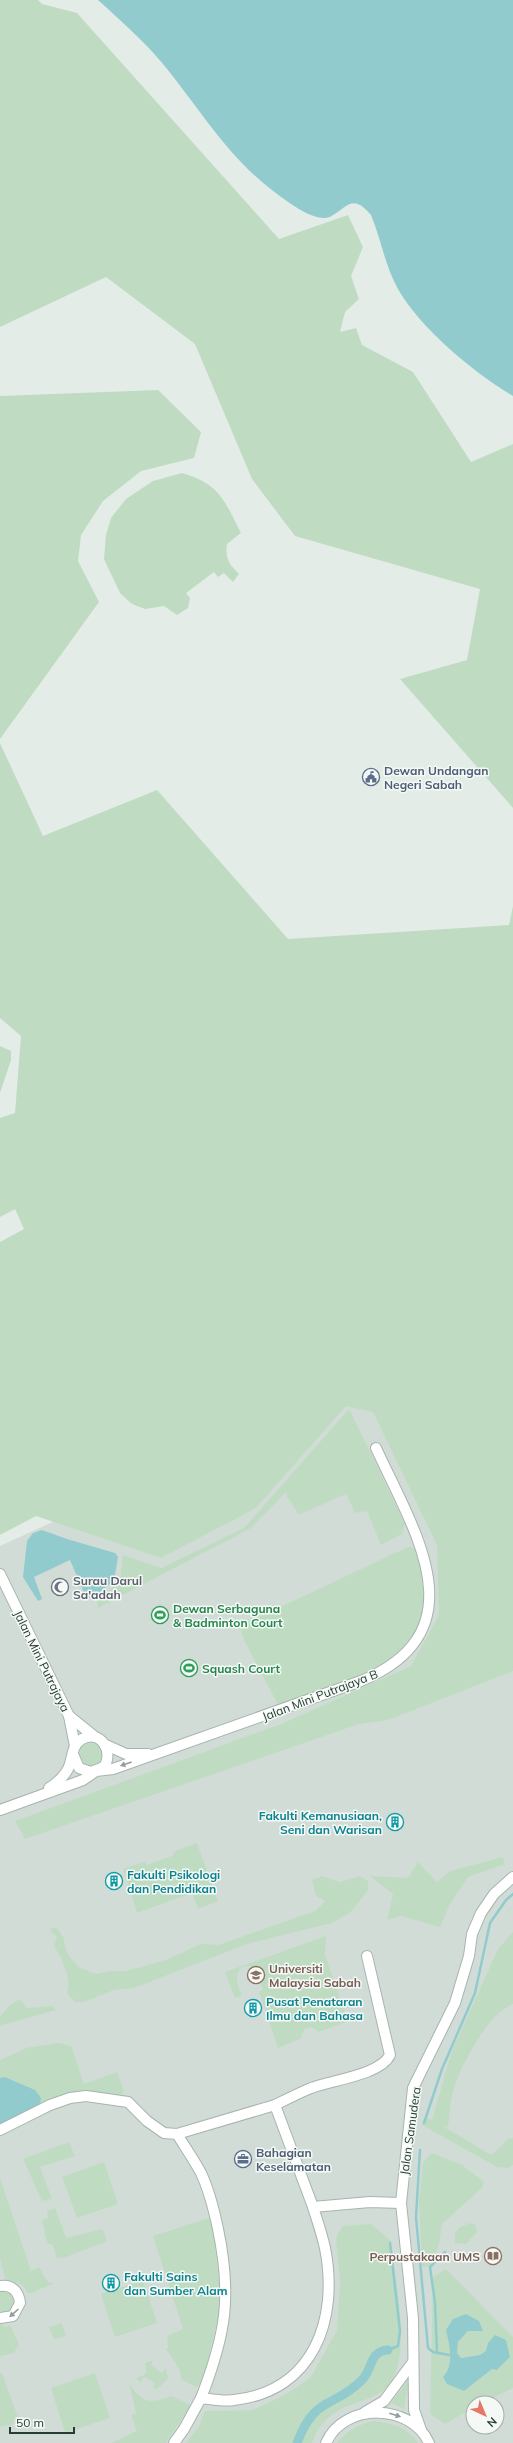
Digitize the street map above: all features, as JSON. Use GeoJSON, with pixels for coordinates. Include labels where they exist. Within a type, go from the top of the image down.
{"type":"FeatureCollection","features":[{"type":"Feature","properties":{"kind":"street","name":"Jalan Mini Putrajaya B"},"geometry":{"type":"LineString","coordinates":[[96,1772],[113,1769],[374,1676],[401,1659],[417,1643],[424,1630],[431,1590],[427,1566],[415,1534],[376,1448]]}},
{"type":"Feature","properties":{"kind":"street"},"geometry":{"type":"LineString","coordinates":[[0,1574],[14,1605]]}},
{"type":"Feature","properties":{"kind":"street"},"geometry":{"type":"LineString","coordinates":[[0,1587],[14,1605]]}},
{"type":"Feature","properties":{"kind":"street","name":"Jalan Mini Putrajaya"},"geometry":{"type":"LineString","coordinates":[[14,1605],[69,1716]]}},
{"type":"Feature","properties":{"kind":"street"},"geometry":{"type":"LineString","coordinates":[[69,1716],[106,1745],[126,1754],[155,1754]]}},
{"type":"Feature","properties":{"kind":"street"},"geometry":{"type":"LineString","coordinates":[[69,1716],[74,1750],[79,1768],[87,1772],[96,1772]]}},
{"type":"Feature","properties":{"kind":"street"},"geometry":{"type":"LineString","coordinates":[[40,1794],[58,1782],[68,1768],[74,1750],[86,1738],[95,1737]]}},
{"type":"Feature","properties":{"kind":"street"},"geometry":{"type":"LineString","coordinates":[[0,1810],[40,1794],[83,1780],[104,1766],[108,1758],[106,1745]]}},
{"type":"Feature","properties":{"kind":"street","name":"Jalan Samudera"},"geometry":{"type":"LineString","coordinates":[[421,2430],[414,2410],[413,2318],[401,2202],[413,2088],[455,2004],[469,1956],[472,1934],[481,1913],[494,1894],[513,1877]]}},
{"type":"Feature","properties":{"kind":"street"},"geometry":{"type":"LineString","coordinates":[[0,2130],[70,2098],[86,2096],[128,2102],[147,2121],[164,2133],[177,2134],[274,2105],[312,2088],[370,2071],[387,2061],[390,2055],[367,1956]]}},
{"type":"Feature","properties":{"kind":"street"},"geometry":{"type":"LineString","coordinates":[[201,2398],[233,2401],[261,2394],[290,2380],[307,2362],[318,2342],[326,2314],[328,2280],[325,2248],[313,2207],[274,2105]]}},
{"type":"Feature","properties":{"kind":"street"},"geometry":{"type":"LineString","coordinates":[[174,2443],[184,2429],[201,2398],[216,2361],[227,2295],[225,2265],[207,2189],[200,2172],[177,2134]]}},
{"type":"Feature","properties":{"kind":"street"},"geometry":{"type":"LineString","coordinates":[[313,2207],[370,2202],[401,2202]]}},
{"type":"Feature","properties":{"kind":"street"},"geometry":{"type":"LineString","coordinates":[[0,2286],[14,2288],[18,2293],[20,2303],[13,2316],[0,2318]]}},
{"type":"Feature","properties":{"kind":"street"},"geometry":{"type":"LineString","coordinates":[[326,2443],[336,2429],[348,2420],[384,2400],[413,2362]]}},
{"type":"Feature","properties":{"kind":"street"},"geometry":{"type":"LineString","coordinates":[[361,2414],[375,2412],[394,2414],[411,2422],[421,2430],[429,2443]]}},
{"type":"Feature","properties":{"kind":"shaded area","name":"Universiti Malaysia Sabah"},"geometry":{"type":"Polygon","coordinates":[[[513,1312],[513,2443],[0,2443],[0,1546],[513,1312]]]}},
{"type":"Feature","properties":{"kind":"green space"},"geometry":{"type":"Polygon","coordinates":[[[0,0],[38,0],[42,4],[77,13],[279,239],[348,215],[363,247],[351,276],[359,299],[345,312],[340,332],[356,328],[362,345],[413,372],[471,462],[513,444],[513,808],[400,679],[467,660],[480,589],[295,536],[252,479],[195,344],[106,277],[0,327],[0,0]]]}},
{"type":"Feature","properties":{"kind":"green space"},"geometry":{"type":"Polygon","coordinates":[[[158,390],[201,432],[194,458],[141,471],[103,501],[81,535],[78,561],[99,602],[0,739],[0,396],[158,390]]]}},
{"type":"Feature","properties":{"kind":"green space"},"geometry":{"type":"Polygon","coordinates":[[[182,473],[195,477],[213,488],[225,502],[241,533],[227,544],[228,561],[239,574],[233,582],[224,573],[218,577],[214,572],[186,593],[190,598],[188,608],[177,615],[164,606],[145,609],[132,604],[120,593],[104,559],[106,535],[111,518],[126,499],[153,481],[182,473]]]}},
{"type":"Feature","properties":{"kind":"green space"},"geometry":{"type":"Polygon","coordinates":[[[0,743],[43,836],[157,790],[288,939],[509,925],[513,906],[513,1671],[388,1720],[359,1724],[25,1839],[15,1821],[281,1724],[411,1666],[439,1615],[437,1545],[373,1412],[346,1406],[256,1508],[161,1558],[36,1516],[0,1535],[0,1242],[24,1229],[15,1209],[0,1217],[0,1118],[15,1113],[21,1036],[0,1018],[0,743]]]}},
{"type":"Feature","properties":{"kind":"green space"},"geometry":{"type":"Polygon","coordinates":[[[0,1046],[11,1051],[11,1060],[0,1093],[0,1046]]]}},
{"type":"Feature","properties":{"kind":"green space"},"geometry":{"type":"Polygon","coordinates":[[[349,1409],[405,1523],[402,1534],[381,1545],[367,1511],[355,1513],[346,1494],[299,1515],[285,1493],[251,1528],[98,1608],[97,1600],[120,1582],[123,1555],[161,1568],[244,1528],[349,1409]]]}},
{"type":"Feature","properties":{"kind":"green space"},"geometry":{"type":"Polygon","coordinates":[[[410,1546],[418,1552],[425,1592],[423,1612],[416,1631],[402,1655],[379,1672],[285,1706],[277,1703],[244,1640],[240,1626],[410,1546]]]}},
{"type":"Feature","properties":{"kind":"green space"},"geometry":{"type":"Polygon","coordinates":[[[91,1743],[96,1744],[102,1750],[102,1760],[96,1766],[91,1767],[86,1766],[80,1760],[79,1755],[80,1750],[86,1744],[91,1743]]]}},
{"type":"Feature","properties":{"kind":"green space"},"geometry":{"type":"Polygon","coordinates":[[[197,1843],[218,1901],[198,1909],[192,1893],[137,1913],[123,1869],[146,1861],[147,1865],[174,1855],[173,1852],[197,1843]]]}},
{"type":"Feature","properties":{"kind":"green space"},"geometry":{"type":"Polygon","coordinates":[[[503,1857],[505,1864],[468,1877],[450,1904],[440,1927],[401,1916],[387,1920],[393,1894],[370,1876],[408,1878],[418,1862],[437,1882],[450,1871],[503,1857]]]}},
{"type":"Feature","properties":{"kind":"green space"},"geometry":{"type":"Polygon","coordinates":[[[322,1876],[340,1882],[360,1876],[368,1881],[368,1890],[351,1912],[332,1923],[247,1944],[134,1988],[114,1990],[84,2002],[75,2002],[67,1993],[67,1975],[63,1963],[54,1946],[57,1937],[49,1929],[56,1927],[63,1937],[67,1953],[78,1967],[96,1974],[110,1971],[126,1971],[166,1960],[201,1944],[218,1945],[315,1911],[325,1901],[316,1896],[312,1880],[322,1876]]]}},
{"type":"Feature","properties":{"kind":"green space"},"geometry":{"type":"Polygon","coordinates":[[[513,1932],[513,2004],[504,2009],[495,2017],[478,2039],[464,2064],[453,2090],[448,2127],[443,2126],[491,2155],[508,2139],[513,2138],[513,2165],[508,2168],[497,2167],[422,2125],[425,2118],[432,2120],[451,2053],[498,1949],[513,1932]]]}},
{"type":"Feature","properties":{"kind":"green space"},"geometry":{"type":"Polygon","coordinates":[[[326,1936],[325,1955],[348,2021],[319,2032],[311,2027],[305,2029],[301,2036],[302,2038],[278,2048],[259,1992],[263,1989],[256,1971],[252,1971],[250,1966],[242,1967],[237,1977],[242,1996],[235,1998],[225,1972],[326,1936]]]}},
{"type":"Feature","properties":{"kind":"green space"},"geometry":{"type":"Polygon","coordinates":[[[20,1999],[27,2008],[52,2006],[56,2010],[0,2026],[0,2016],[9,2006],[20,1999]]]}},
{"type":"Feature","properties":{"kind":"green space"},"geometry":{"type":"Polygon","coordinates":[[[59,2043],[71,2046],[84,2084],[117,2072],[124,2091],[118,2099],[76,2100],[0,2135],[0,2130],[40,2106],[41,2098],[16,2081],[0,2078],[0,2060],[26,2048],[59,2043]]]}},
{"type":"Feature","properties":{"kind":"green space"},"geometry":{"type":"Polygon","coordinates":[[[69,2142],[75,2156],[40,2167],[52,2199],[42,2201],[23,2159],[69,2142]]]}},
{"type":"Feature","properties":{"kind":"green space"},"geometry":{"type":"Polygon","coordinates":[[[432,2153],[462,2165],[484,2182],[482,2188],[442,2224],[439,2245],[430,2266],[422,2267],[419,2201],[423,2162],[432,2153]]]}},
{"type":"Feature","properties":{"kind":"green space"},"geometry":{"type":"Polygon","coordinates":[[[104,2162],[118,2204],[77,2218],[62,2177],[104,2162]]]}},
{"type":"Feature","properties":{"kind":"green space"},"geometry":{"type":"Polygon","coordinates":[[[0,2178],[31,2271],[39,2267],[48,2282],[55,2283],[28,2294],[22,2285],[13,2282],[6,2283],[0,2259],[0,2178]]]}},
{"type":"Feature","properties":{"kind":"green space"},"geometry":{"type":"Polygon","coordinates":[[[55,2208],[66,2238],[102,2229],[107,2241],[64,2258],[57,2258],[53,2245],[47,2243],[42,2220],[48,2218],[47,2211],[55,2208]]]}},
{"type":"Feature","properties":{"kind":"green space"},"geometry":{"type":"Polygon","coordinates":[[[212,2217],[220,2290],[219,2313],[203,2382],[196,2387],[181,2379],[180,2370],[166,2349],[168,2347],[167,2336],[183,2329],[153,2236],[212,2217]]]}},
{"type":"Feature","properties":{"kind":"green space"},"geometry":{"type":"Polygon","coordinates":[[[470,2223],[475,2225],[477,2232],[466,2244],[455,2243],[455,2233],[460,2227],[470,2223]]]}},
{"type":"Feature","properties":{"kind":"green space"},"geometry":{"type":"Polygon","coordinates":[[[371,2224],[391,2241],[398,2293],[401,2334],[400,2353],[397,2369],[391,2382],[383,2391],[373,2397],[340,2410],[329,2417],[320,2428],[312,2443],[186,2443],[199,2426],[205,2411],[253,2410],[285,2395],[311,2377],[337,2330],[340,2282],[336,2238],[342,2226],[371,2224]]]}},
{"type":"Feature","properties":{"kind":"green space"},"geometry":{"type":"Polygon","coordinates":[[[446,2269],[513,2337],[513,2388],[499,2395],[465,2395],[465,2413],[445,2424],[430,2414],[433,2277],[446,2269]],[[446,2330],[450,2348],[450,2361],[447,2372],[443,2377],[464,2391],[492,2369],[498,2370],[510,2357],[506,2340],[488,2343],[487,2351],[480,2355],[461,2358],[457,2353],[458,2342],[468,2331],[482,2331],[446,2330]]]}},
{"type":"Feature","properties":{"kind":"green space"},"geometry":{"type":"Polygon","coordinates":[[[143,2280],[157,2323],[115,2337],[101,2294],[143,2280]]]}},
{"type":"Feature","properties":{"kind":"green space"},"geometry":{"type":"Polygon","coordinates":[[[0,2291],[8,2292],[13,2297],[14,2304],[11,2312],[0,2314],[0,2291]]]}},
{"type":"Feature","properties":{"kind":"green space"},"geometry":{"type":"Polygon","coordinates":[[[0,2323],[5,2327],[10,2325],[19,2344],[14,2353],[0,2356],[0,2323]]]}},
{"type":"Feature","properties":{"kind":"green space"},"geometry":{"type":"Polygon","coordinates":[[[62,2323],[66,2336],[54,2339],[49,2327],[62,2323]]]}},
{"type":"Feature","properties":{"kind":"green space"},"geometry":{"type":"Polygon","coordinates":[[[153,2361],[151,2365],[162,2373],[166,2368],[168,2379],[157,2389],[153,2388],[155,2383],[144,2377],[140,2383],[136,2378],[146,2374],[145,2363],[153,2361]]]}},
{"type":"Feature","properties":{"kind":"green space"},"geometry":{"type":"Polygon","coordinates":[[[2,2373],[18,2417],[13,2420],[14,2424],[0,2427],[0,2374],[2,2373]]]}},
{"type":"Feature","properties":{"kind":"green space"},"geometry":{"type":"Polygon","coordinates":[[[95,2373],[110,2418],[65,2433],[51,2388],[95,2373]]]}},
{"type":"Feature","properties":{"kind":"green space"},"geometry":{"type":"Polygon","coordinates":[[[409,2378],[404,2409],[391,2403],[409,2378]]]}},
{"type":"Feature","properties":{"kind":"green space"},"geometry":{"type":"Polygon","coordinates":[[[129,2383],[138,2395],[147,2400],[152,2401],[164,2399],[171,2396],[191,2405],[166,2443],[111,2443],[137,2431],[131,2415],[136,2413],[129,2383]]]}},
{"type":"Feature","properties":{"kind":"green space"},"geometry":{"type":"Polygon","coordinates":[[[373,2421],[398,2427],[409,2433],[418,2443],[337,2443],[353,2429],[362,2424],[373,2421]]]}},
{"type":"Feature","properties":{"kind":"water"},"geometry":{"type":"Polygon","coordinates":[[[98,0],[513,0],[513,396],[482,375],[449,348],[420,319],[408,304],[398,289],[386,262],[371,215],[365,208],[354,203],[346,206],[330,217],[320,218],[300,210],[270,189],[252,173],[221,139],[156,55],[98,0]]]}},
{"type":"Feature","properties":{"kind":"water"},"geometry":{"type":"Polygon","coordinates":[[[42,1530],[115,1553],[118,1557],[114,1581],[92,1598],[86,1597],[70,1560],[34,1577],[42,1599],[38,1601],[23,1577],[27,1541],[33,1533],[42,1530]]]}},
{"type":"Feature","properties":{"kind":"water"},"geometry":{"type":"Polygon","coordinates":[[[5,2077],[35,2090],[41,2098],[40,2106],[0,2130],[0,2078],[5,2077]]]}},
{"type":"Feature","properties":{"kind":"water"},"geometry":{"type":"Polygon","coordinates":[[[466,2314],[479,2321],[483,2331],[468,2331],[458,2342],[457,2353],[461,2358],[480,2355],[486,2351],[488,2343],[495,2335],[506,2340],[510,2357],[497,2370],[492,2369],[464,2391],[447,2384],[443,2377],[447,2372],[450,2361],[450,2348],[446,2330],[453,2319],[466,2314]]]}},
{"type":"Feature","properties":{"kind":"waterway"},"geometry":{"type":"LineString","coordinates":[[424,2123],[442,2069],[475,1993],[490,1923],[506,1900],[513,1894]]}},
{"type":"Feature","properties":{"kind":"waterway"},"geometry":{"type":"LineString","coordinates":[[420,2150],[416,2217],[428,2348],[433,2352],[449,2355]]}},
{"type":"Feature","properties":{"kind":"waterway"},"geometry":{"type":"LineString","coordinates":[[388,2350],[398,2346],[400,2331],[390,2243]]}},
{"type":"Feature","properties":{"kind":"waterway"},"geometry":{"type":"LineString","coordinates":[[437,2353],[435,2303],[430,2267],[445,2252]]}},
{"type":"Feature","properties":{"kind":"waterway"},"geometry":{"type":"LineString","coordinates":[[297,2443],[311,2417],[325,2404],[352,2389],[365,2376],[374,2357],[382,2351],[388,2350]]}},
{"type":"Feature","properties":{"kind":"place","name":"Dewan Undangan Negeri Sabah"},"geometry":{"type":"Point","coordinates":[371,777]}},
{"type":"Feature","properties":{"kind":"place","name":"Surau Darul Sa'adah"},"geometry":{"type":"Point","coordinates":[60,1587]}},
{"type":"Feature","properties":{"kind":"place","name":"Dewan Serbaguna & Badminton Court"},"geometry":{"type":"Point","coordinates":[160,1615]}},
{"type":"Feature","properties":{"kind":"place","name":"Squash Court"},"geometry":{"type":"Point","coordinates":[189,1668]}},
{"type":"Feature","properties":{"kind":"place","name":"Fakulti Kemanusiaan, Seni dan Warisan"},"geometry":{"type":"Point","coordinates":[395,1822]}},
{"type":"Feature","properties":{"kind":"place","name":"Fakulti Psikologi dan Pendidikan"},"geometry":{"type":"Point","coordinates":[114,1881]}},
{"type":"Feature","properties":{"kind":"place","name":"Universiti Malaysia Sabah"},"geometry":{"type":"Point","coordinates":[256,1975]}},
{"type":"Feature","properties":{"kind":"place","name":"Pusat Penataran Ilmu dan Bahasa"},"geometry":{"type":"Point","coordinates":[253,2008]}},
{"type":"Feature","properties":{"kind":"place","name":"Bahagian Keselamatan"},"geometry":{"type":"Point","coordinates":[243,2159]}},
{"type":"Feature","properties":{"kind":"place","name":"Perpustakaan UMS"},"geometry":{"type":"Point","coordinates":[493,2256]}},
{"type":"Feature","properties":{"kind":"place","name":"Fakulti Sains dan Sumber Alam"},"geometry":{"type":"Point","coordinates":[111,2283]}}]}
